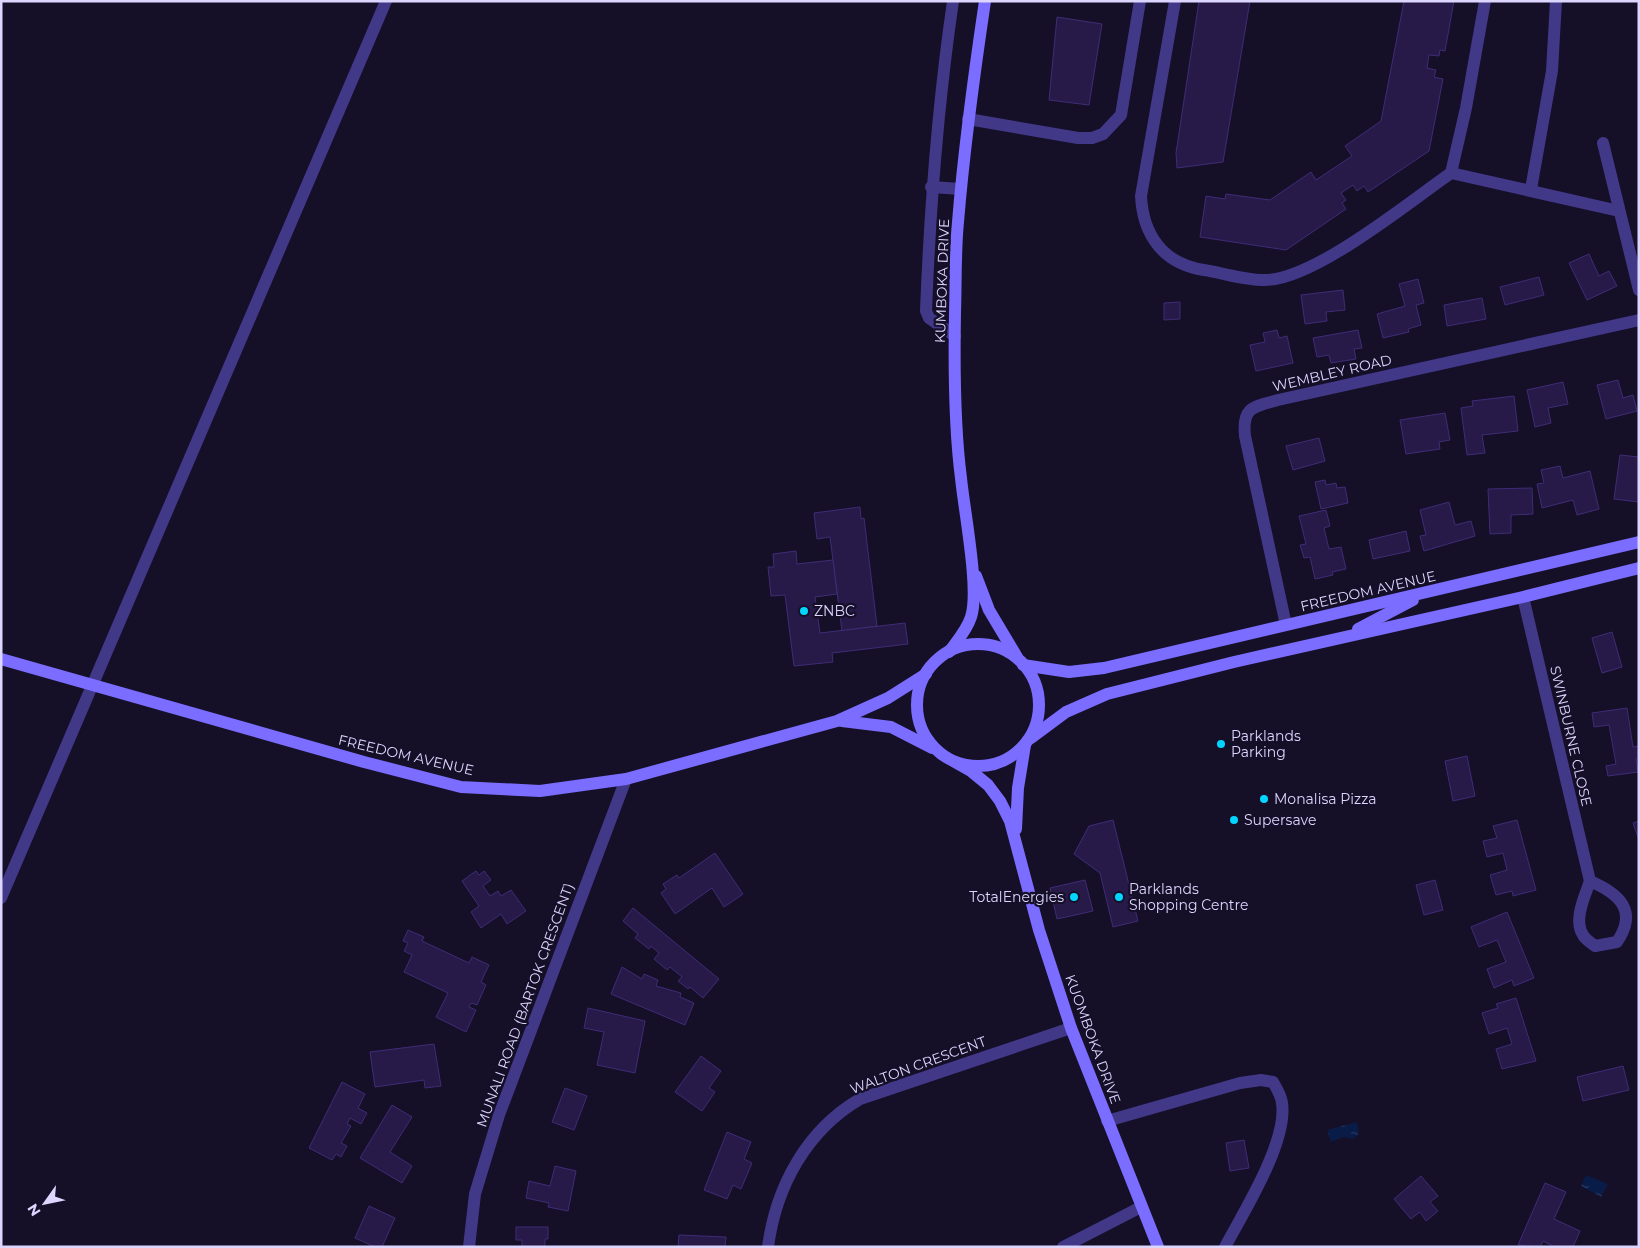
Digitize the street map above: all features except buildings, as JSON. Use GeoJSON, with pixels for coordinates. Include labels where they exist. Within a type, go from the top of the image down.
{"type":"FeatureCollection","features":[{"type":"Feature","properties":{"kind":"main road","name":"KUMBOKA DRIVE"},"geometry":{"type":"LineString","coordinates":[[949,652],[965,630],[972,615],[971,562],[960,472],[954,370],[958,224],[968,119],[985,1]]}},
{"type":"Feature","properties":{"kind":"main road","name":"FREEDOM AVENUE"},"geometry":{"type":"LineString","coordinates":[[1021,662],[1069,672],[1104,668],[1639,542]]}},
{"type":"Feature","properties":{"kind":"main road","name":"KUMBOKA DRIVE"},"geometry":{"type":"LineString","coordinates":[[971,562],[989,610],[1021,662]]}},
{"type":"Feature","properties":{"kind":"main road"},"geometry":{"type":"LineString","coordinates":[[955,762],[973,767],[993,765],[1011,758],[1066,712],[1107,694],[1639,568]]}},
{"type":"Feature","properties":{"kind":"main road"},"geometry":{"type":"LineString","coordinates":[[1342,638],[1428,592]]}},
{"type":"Feature","properties":{"kind":"main road"},"geometry":{"type":"LineString","coordinates":[[984,644],[1002,649],[1021,662],[1038,689],[1040,706],[1037,723],[1028,742],[1017,796],[1016,837],[1000,801],[988,786],[971,771],[938,752],[927,739],[920,723],[917,706],[919,689],[926,674],[936,661],[949,652],[966,645],[984,644]]}},
{"type":"Feature","properties":{"kind":"main road","name":"FREEDOM AVENUE"},"geometry":{"type":"LineString","coordinates":[[1,659],[364,762],[461,787],[540,791],[626,779],[837,720],[888,698],[926,674]]}},
{"type":"Feature","properties":{"kind":"main road","name":"FREEDOM AVENUE"},"geometry":{"type":"LineString","coordinates":[[837,720],[891,727],[938,752]]}},
{"type":"Feature","properties":{"kind":"main road","name":"KUOMBOKA DRIVE"},"geometry":{"type":"LineString","coordinates":[[1016,837],[1039,930],[1071,1028],[1158,1247]]}},
{"type":"Feature","properties":{"kind":"street"},"geometry":{"type":"LineString","coordinates":[[1,898],[386,1]]}},
{"type":"Feature","properties":{"kind":"street"},"geometry":{"type":"LineString","coordinates":[[953,1],[945,52],[931,188],[926,311],[929,318],[955,336]]}},
{"type":"Feature","properties":{"kind":"street"},"geometry":{"type":"LineString","coordinates":[[968,119],[1078,138],[1092,138],[1103,134],[1121,115],[1140,1]]}},
{"type":"Feature","properties":{"kind":"street"},"geometry":{"type":"LineString","coordinates":[[1175,1],[1141,196],[1142,215],[1150,234],[1165,254],[1187,268],[1264,280],[1285,277],[1336,252],[1451,173],[1466,108],[1485,1]]}},
{"type":"Feature","properties":{"kind":"street"},"geometry":{"type":"LineString","coordinates":[[1531,190],[1552,71],[1556,1]]}},
{"type":"Feature","properties":{"kind":"street"},"geometry":{"type":"LineString","coordinates":[[1603,143],[1639,290]]}},
{"type":"Feature","properties":{"kind":"street"},"geometry":{"type":"LineString","coordinates":[[1451,173],[1619,211]]}},
{"type":"Feature","properties":{"kind":"street"},"geometry":{"type":"LineString","coordinates":[[931,188],[961,189]]}},
{"type":"Feature","properties":{"kind":"street","name":"WEMBLEY ROAD"},"geometry":{"type":"LineString","coordinates":[[1286,625],[1245,436],[1243,421],[1248,412],[1258,406],[1278,400],[1639,320]]}},
{"type":"Feature","properties":{"kind":"street","name":"SWINBURNE CLOSE"},"geometry":{"type":"LineString","coordinates":[[1523,597],[1590,882]]}},
{"type":"Feature","properties":{"kind":"street","name":"MUNALI ROAD (BARTOK CRESCENT)"},"geometry":{"type":"LineString","coordinates":[[469,1247],[476,1194],[499,1115],[626,779]]}},
{"type":"Feature","properties":{"kind":"street"},"geometry":{"type":"LineString","coordinates":[[1590,882],[1609,889],[1622,902],[1628,914],[1625,931],[1617,942],[1595,946],[1583,935],[1579,923],[1580,910],[1590,882]]}},
{"type":"Feature","properties":{"kind":"street","name":"WALTON CRESCENT"},"geometry":{"type":"LineString","coordinates":[[768,1247],[771,1222],[797,1161],[808,1144],[845,1107],[860,1099],[1071,1028]]}},
{"type":"Feature","properties":{"kind":"street"},"geometry":{"type":"LineString","coordinates":[[1107,1121],[1240,1083],[1261,1080],[1273,1082],[1279,1092],[1282,1105],[1279,1131],[1263,1176],[1225,1247]]}},
{"type":"Feature","properties":{"kind":"street"},"geometry":{"type":"LineString","coordinates":[[1063,1247],[1141,1207]]}},
{"type":"Feature","properties":{"kind":"water"},"geometry":{"type":"Polygon","coordinates":[[[1357,1122],[1359,1133],[1354,1139],[1343,1137],[1331,1142],[1327,1130],[1357,1122]]]}},
{"type":"Feature","properties":{"kind":"water"},"geometry":{"type":"Polygon","coordinates":[[[1586,1175],[1608,1184],[1601,1197],[1581,1186],[1586,1175]]]}},
{"type":"Feature","properties":{"kind":"place","name":"ZNBC"},"geometry":{"type":"Point","coordinates":[804,611]}},
{"type":"Feature","properties":{"kind":"place","name":"Parklands Parking"},"geometry":{"type":"Point","coordinates":[1221,744]}},
{"type":"Feature","properties":{"kind":"place","name":"Monalisa Pizza"},"geometry":{"type":"Point","coordinates":[1264,799]}},
{"type":"Feature","properties":{"kind":"place","name":"Supersave"},"geometry":{"type":"Point","coordinates":[1234,820]}},
{"type":"Feature","properties":{"kind":"place","name":"TotalEnergies"},"geometry":{"type":"Point","coordinates":[1074,897]}},
{"type":"Feature","properties":{"kind":"place","name":"Parklands Shopping Centre"},"geometry":{"type":"Point","coordinates":[1119,897]}}]}
